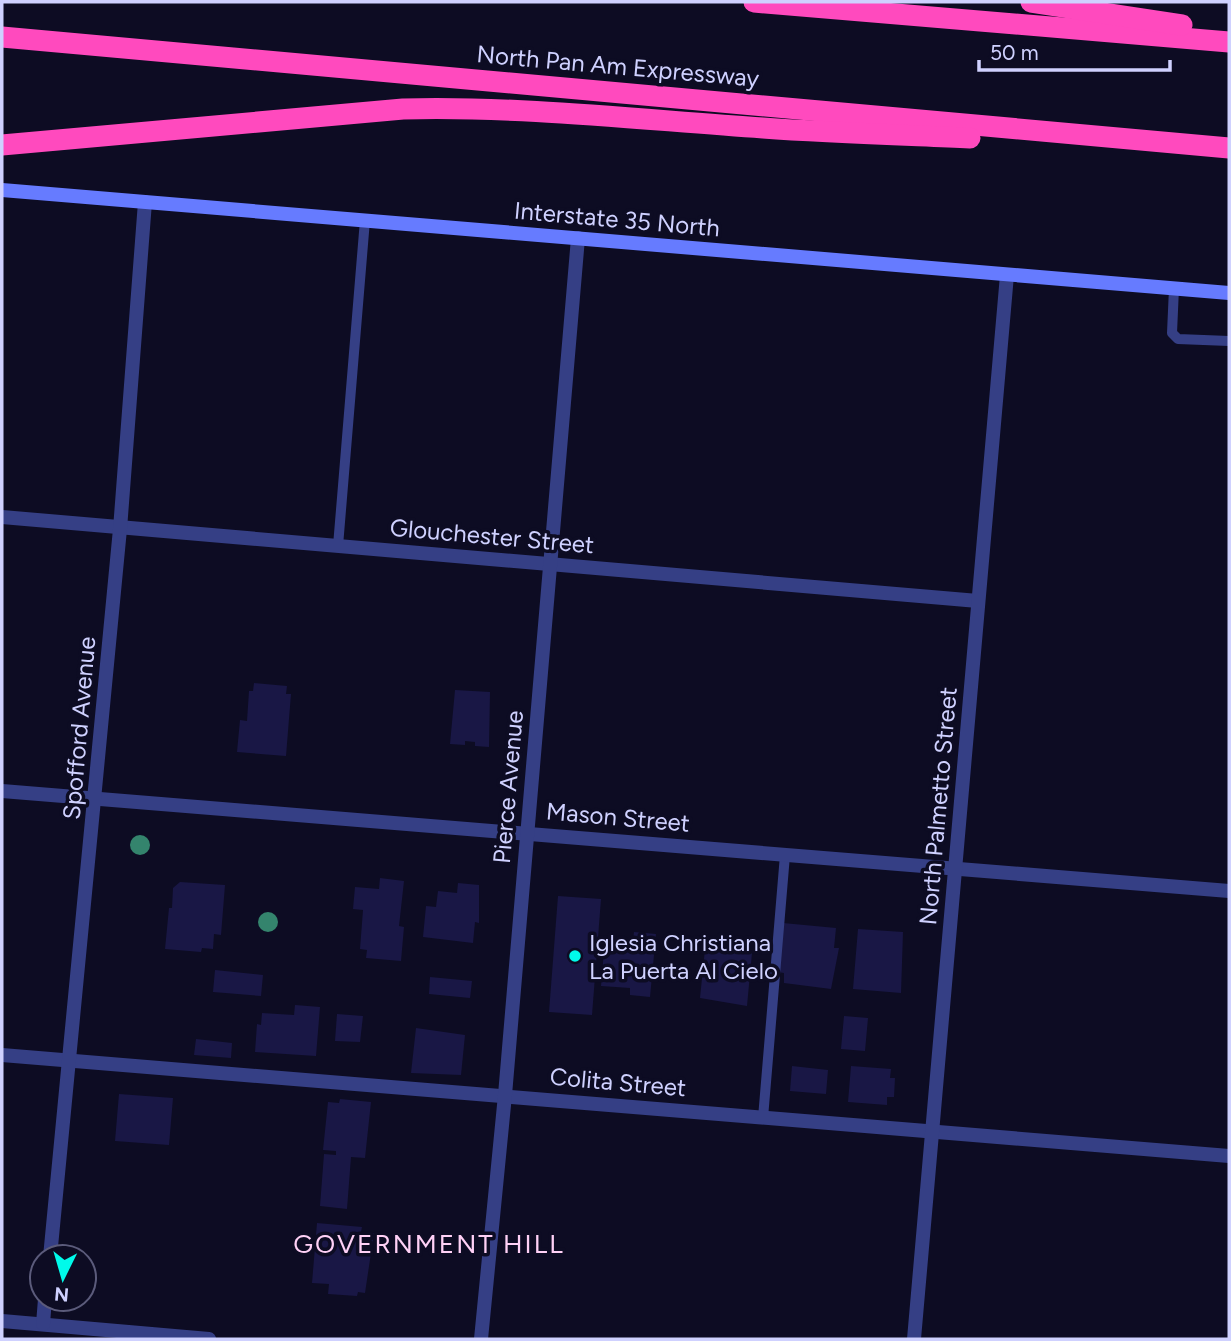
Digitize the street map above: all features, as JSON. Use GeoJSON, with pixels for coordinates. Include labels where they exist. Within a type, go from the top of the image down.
{"type":"FeatureCollection","features":[{"type":"Feature","properties":{"kind":"highway"},"geometry":{"type":"LineString","coordinates":[[754,2],[1229,42]]}},
{"type":"Feature","properties":{"kind":"highway"},"geometry":{"type":"LineString","coordinates":[[1031,2],[1229,33]]}},
{"type":"Feature","properties":{"kind":"highway","name":"North Pan Am Expressway"},"geometry":{"type":"LineString","coordinates":[[2,37],[1229,149]]}},
{"type":"Feature","properties":{"kind":"highway"},"geometry":{"type":"LineString","coordinates":[[2,145],[403,109],[453,108],[507,109],[767,129],[1229,149]]}},
{"type":"Feature","properties":{"kind":"main road","name":"Interstate 35 North"},"geometry":{"type":"LineString","coordinates":[[2,190],[1229,293]]}},
{"type":"Feature","properties":{"kind":"street","name":"Spofford Avenue"},"geometry":{"type":"LineString","coordinates":[[51,1243],[120,528],[145,202]]}},
{"type":"Feature","properties":{"kind":"street","name":"Pierce Avenue"},"geometry":{"type":"LineString","coordinates":[[481,1339],[505,1095],[578,238]]}},
{"type":"Feature","properties":{"kind":"street","name":"North Palmetto Street"},"geometry":{"type":"LineString","coordinates":[[914,1339],[1007,275]]}},
{"type":"Feature","properties":{"kind":"street","name":"Glouchester Street"},"geometry":{"type":"LineString","coordinates":[[2,517],[978,601]]}},
{"type":"Feature","properties":{"kind":"street","name":"Mason Street"},"geometry":{"type":"LineString","coordinates":[[2,791],[1229,891]]}},
{"type":"Feature","properties":{"kind":"street","name":"Colita Street"},"geometry":{"type":"LineString","coordinates":[[2,1055],[1229,1156]]}},
{"type":"Feature","properties":{"kind":"street"},"geometry":{"type":"LineString","coordinates":[[43,1324],[44,1313]]}},
{"type":"Feature","properties":{"kind":"street"},"geometry":{"type":"LineString","coordinates":[[2,1321],[43,1324],[93,1334],[208,1339]]}},
{"type":"Feature","properties":{"kind":"lane"},"geometry":{"type":"LineString","coordinates":[[338,546],[365,220]]}},
{"type":"Feature","properties":{"kind":"lane"},"geometry":{"type":"LineString","coordinates":[[1174,288],[1171,325],[1172,333],[1178,339],[1229,341]]}},
{"type":"Feature","properties":{"kind":"lane"},"geometry":{"type":"LineString","coordinates":[[763,1118],[785,855]]}},
{"type":"Feature","properties":{"kind":"building"},"geometry":{"type":"Polygon","coordinates":[[[254,683],[287,686],[286,694],[291,694],[286,756],[237,752],[240,720],[247,721],[249,691],[253,691],[254,683]]]}},
{"type":"Feature","properties":{"kind":"building"},"geometry":{"type":"Polygon","coordinates":[[[455,690],[490,692],[489,747],[475,746],[475,742],[465,741],[465,745],[450,744],[455,690]]]}},
{"type":"Feature","properties":{"kind":"building"},"geometry":{"type":"Polygon","coordinates":[[[380,878],[404,881],[399,926],[404,927],[401,961],[366,958],[367,950],[360,949],[363,910],[353,909],[355,887],[379,889],[380,878]]]}},
{"type":"Feature","properties":{"kind":"building"},"geometry":{"type":"Polygon","coordinates":[[[180,882],[225,885],[221,935],[214,934],[213,949],[202,948],[201,952],[165,949],[173,888],[180,882]]]}},
{"type":"Feature","properties":{"kind":"building"},"geometry":{"type":"Polygon","coordinates":[[[458,883],[479,885],[479,923],[475,922],[473,943],[423,937],[426,906],[436,907],[438,891],[457,893],[458,883]]]}},
{"type":"Feature","properties":{"kind":"building","name":"Iglesia Christiana La Puerta Al Cielo"},"geometry":{"type":"Polygon","coordinates":[[[558,896],[601,899],[592,1015],[549,1012],[558,896]]]}},
{"type":"Feature","properties":{"kind":"building"},"geometry":{"type":"Polygon","coordinates":[[[783,923],[836,928],[834,948],[839,948],[831,989],[784,983],[784,973],[778,972],[783,923]]]}},
{"type":"Feature","properties":{"kind":"building"},"geometry":{"type":"Polygon","coordinates":[[[858,929],[903,932],[901,993],[853,989],[858,929]]]}},
{"type":"Feature","properties":{"kind":"building"},"geometry":{"type":"Polygon","coordinates":[[[634,932],[656,934],[650,997],[630,995],[630,988],[601,986],[605,939],[633,941],[634,932]]]}},
{"type":"Feature","properties":{"kind":"building"},"geometry":{"type":"Polygon","coordinates":[[[730,940],[753,942],[747,1006],[700,998],[705,949],[729,951],[730,940]]]}},
{"type":"Feature","properties":{"kind":"building"},"geometry":{"type":"Polygon","coordinates":[[[215,970],[263,975],[261,996],[213,992],[215,970]]]}},
{"type":"Feature","properties":{"kind":"building"},"geometry":{"type":"Polygon","coordinates":[[[430,977],[472,981],[470,998],[429,994],[430,977]]]}},
{"type":"Feature","properties":{"kind":"building"},"geometry":{"type":"Polygon","coordinates":[[[295,1005],[320,1007],[316,1056],[255,1052],[257,1024],[261,1025],[262,1013],[294,1015],[295,1005]]]}},
{"type":"Feature","properties":{"kind":"building"},"geometry":{"type":"Polygon","coordinates":[[[337,1014],[363,1016],[360,1042],[335,1041],[337,1014]]]}},
{"type":"Feature","properties":{"kind":"building"},"geometry":{"type":"Polygon","coordinates":[[[844,1016],[868,1018],[865,1051],[841,1049],[844,1016]]]}},
{"type":"Feature","properties":{"kind":"building"},"geometry":{"type":"Polygon","coordinates":[[[416,1028],[465,1035],[461,1075],[411,1073],[416,1028]]]}},
{"type":"Feature","properties":{"kind":"building"},"geometry":{"type":"Polygon","coordinates":[[[196,1039],[232,1043],[231,1058],[194,1055],[196,1039]]]}},
{"type":"Feature","properties":{"kind":"building"},"geometry":{"type":"Polygon","coordinates":[[[792,1066],[828,1070],[826,1094],[790,1091],[792,1066]]]}},
{"type":"Feature","properties":{"kind":"building"},"geometry":{"type":"Polygon","coordinates":[[[851,1066],[891,1069],[890,1078],[895,1078],[894,1097],[887,1097],[887,1105],[848,1102],[851,1066]]]}},
{"type":"Feature","properties":{"kind":"building"},"geometry":{"type":"Polygon","coordinates":[[[119,1094],[173,1098],[169,1145],[115,1141],[119,1094]]]}},
{"type":"Feature","properties":{"kind":"building"},"geometry":{"type":"Polygon","coordinates":[[[340,1099],[371,1102],[365,1158],[351,1157],[347,1209],[320,1206],[324,1154],[336,1155],[336,1151],[323,1150],[328,1102],[339,1103],[340,1099]]]}},
{"type":"Feature","properties":{"kind":"building"},"geometry":{"type":"Polygon","coordinates":[[[317,1223],[362,1227],[361,1232],[374,1233],[365,1293],[358,1292],[357,1296],[328,1294],[329,1284],[312,1283],[317,1223]]]}},
{"type":"Feature","properties":{"kind":"place","name":"Iglesia Christiana La Puerta Al Cielo"},"geometry":{"type":"Point","coordinates":[575,956]}},
{"type":"Feature","properties":{"kind":"district","name":"GOVERNMENT HILL"},"geometry":{"type":"Point","coordinates":[429,1244]}}]}
